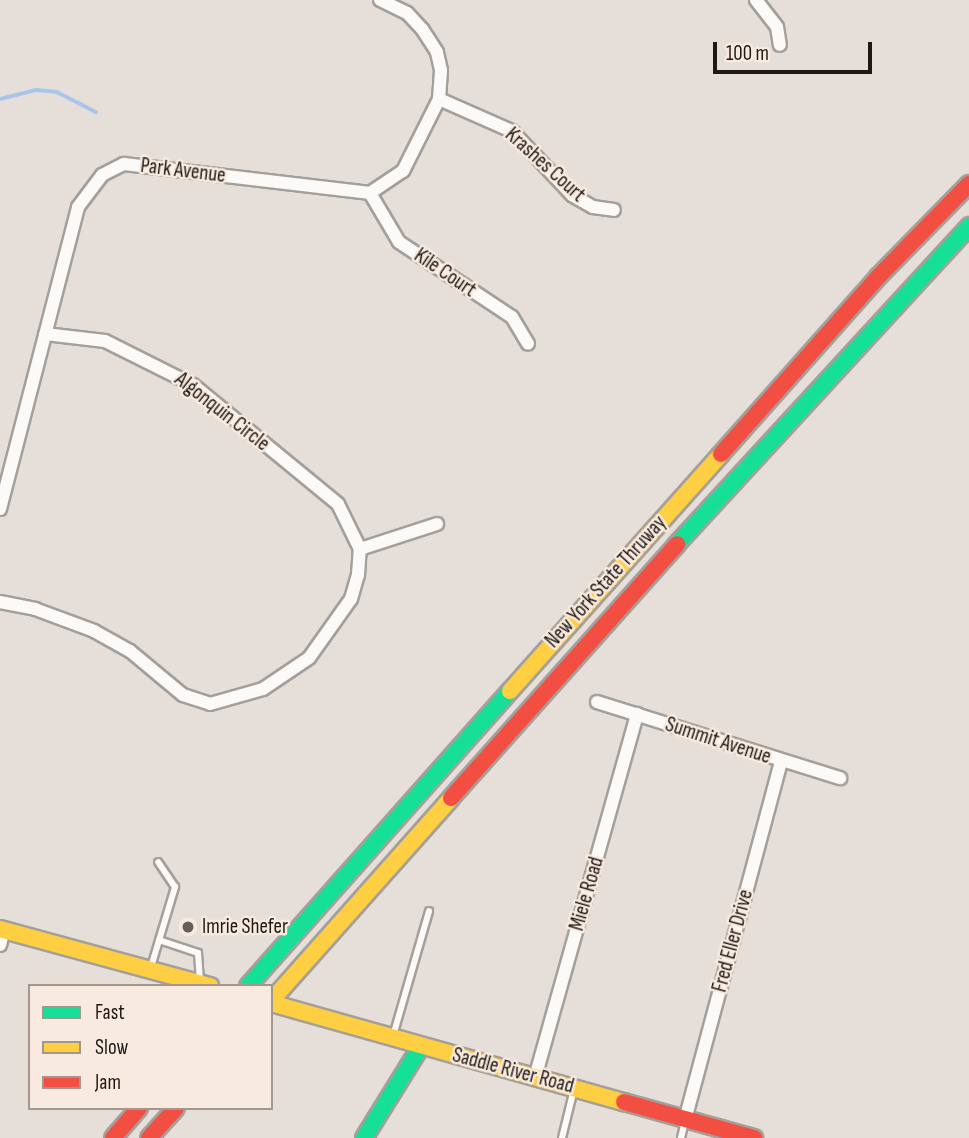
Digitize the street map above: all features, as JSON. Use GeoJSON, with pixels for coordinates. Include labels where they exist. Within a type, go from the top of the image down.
{"type":"FeatureCollection","features":[{"type":"Feature","properties":{"kind":"main road","name":"New York State Thruway"},"geometry":{"type":"LineString","coordinates":[[250,984],[935,217],[969,184]]}},
{"type":"Feature","properties":{"kind":"main road","name":"New York State Thruway"},"geometry":{"type":"LineString","coordinates":[[273,1000],[806,399],[969,226]]}},
{"type":"Feature","properties":{"kind":"main road"},"geometry":{"type":"LineString","coordinates":[[1,935],[205,984]]}},
{"type":"Feature","properties":{"kind":"main road","name":"Saddle River Road"},"geometry":{"type":"LineString","coordinates":[[273,1003],[421,1046],[536,1074],[685,1121],[754,1138]]}},
{"type":"Feature","properties":{"kind":"main road"},"geometry":{"type":"LineString","coordinates":[[365,1138],[421,1046]]}},
{"type":"Feature","properties":{"kind":"main road"},"geometry":{"type":"LineString","coordinates":[[113,1138],[137,1110]]}},
{"type":"Feature","properties":{"kind":"main road"},"geometry":{"type":"LineString","coordinates":[[149,1138],[174,1110]]}},
{"type":"Feature","properties":{"kind":"street"},"geometry":{"type":"LineString","coordinates":[[370,194],[403,171],[439,99],[441,70],[437,52],[407,13],[380,0]]}},
{"type":"Feature","properties":{"kind":"street"},"geometry":{"type":"LineString","coordinates":[[756,0],[777,27],[780,45]]}},
{"type":"Feature","properties":{"kind":"street","name":"Krashes Court"},"geometry":{"type":"LineString","coordinates":[[439,99],[512,131],[572,195],[593,207],[614,210]]}},
{"type":"Feature","properties":{"kind":"street","name":"Park Avenue"},"geometry":{"type":"LineString","coordinates":[[0,509],[6,463],[45,334],[78,207],[102,175],[124,164],[370,194]]}},
{"type":"Feature","properties":{"kind":"street","name":"Kile Court"},"geometry":{"type":"LineString","coordinates":[[370,194],[399,242],[512,317],[528,344]]}},
{"type":"Feature","properties":{"kind":"street","name":"Algonquin Circle"},"geometry":{"type":"LineString","coordinates":[[45,334],[105,341],[193,385],[338,504],[359,549]]}},
{"type":"Feature","properties":{"kind":"street"},"geometry":{"type":"LineString","coordinates":[[0,602],[35,609],[94,631],[130,651],[183,695],[210,704],[263,689],[309,658],[351,598],[359,549],[437,524]]}},
{"type":"Feature","properties":{"kind":"street","name":"Summit Avenue"},"geometry":{"type":"LineString","coordinates":[[597,702],[840,778]]}},
{"type":"Feature","properties":{"kind":"street","name":"Miele Road"},"geometry":{"type":"LineString","coordinates":[[536,1074],[638,715]]}},
{"type":"Feature","properties":{"kind":"street","name":"Fred Eller Drive"},"geometry":{"type":"LineString","coordinates":[[685,1121],[781,761]]}},
{"type":"Feature","properties":{"kind":"lane"},"geometry":{"type":"LineString","coordinates":[[151,969],[175,887],[158,862]]}},
{"type":"Feature","properties":{"kind":"lane"},"geometry":{"type":"LineString","coordinates":[[392,1038],[429,911]]}},
{"type":"Feature","properties":{"kind":"lane"},"geometry":{"type":"LineString","coordinates":[[159,940],[198,953],[205,984]]}},
{"type":"Feature","properties":{"kind":"lane"},"geometry":{"type":"LineString","coordinates":[[562,1138],[575,1087]]}},
{"type":"Feature","properties":{"kind":"lane"},"geometry":{"type":"LineString","coordinates":[[681,1138],[685,1121]]}},
{"type":"Feature","properties":{"kind":"waterway"},"geometry":{"type":"LineString","coordinates":[[0,99],[36,90],[57,92],[96,112]]}},
{"type":"Feature","properties":{"kind":"traffic: fast"},"geometry":{"type":"LineString","coordinates":[[677,544],[969,226]]}},
{"type":"Feature","properties":{"kind":"traffic: fast"},"geometry":{"type":"LineString","coordinates":[[250,984],[510,691]]}},
{"type":"Feature","properties":{"kind":"traffic: fast"},"geometry":{"type":"LineString","coordinates":[[364,1138],[421,1046]]}},
{"type":"Feature","properties":{"kind":"traffic: slow"},"geometry":{"type":"LineString","coordinates":[[510,691],[721,454]]}},
{"type":"Feature","properties":{"kind":"traffic: slow"},"geometry":{"type":"LineString","coordinates":[[273,999],[451,798]]}},
{"type":"Feature","properties":{"kind":"traffic: slow"},"geometry":{"type":"LineString","coordinates":[[0,929],[203,984]]}},
{"type":"Feature","properties":{"kind":"traffic: slow"},"geometry":{"type":"LineString","coordinates":[[273,1004],[624,1102]]}},
{"type":"Feature","properties":{"kind":"traffic: jam"},"geometry":{"type":"LineString","coordinates":[[721,454],[878,277],[969,184]]}},
{"type":"Feature","properties":{"kind":"traffic: jam"},"geometry":{"type":"LineString","coordinates":[[451,798],[677,544]]}},
{"type":"Feature","properties":{"kind":"traffic: jam"},"geometry":{"type":"LineString","coordinates":[[624,1102],[754,1138]]}},
{"type":"Feature","properties":{"kind":"traffic: jam"},"geometry":{"type":"LineString","coordinates":[[113,1138],[137,1110]]}},
{"type":"Feature","properties":{"kind":"traffic: jam"},"geometry":{"type":"LineString","coordinates":[[149,1138],[174,1110]]}},
{"type":"Feature","properties":{"kind":"place","name":"Imrie Shefer"},"geometry":{"type":"Point","coordinates":[188,927]}}]}
